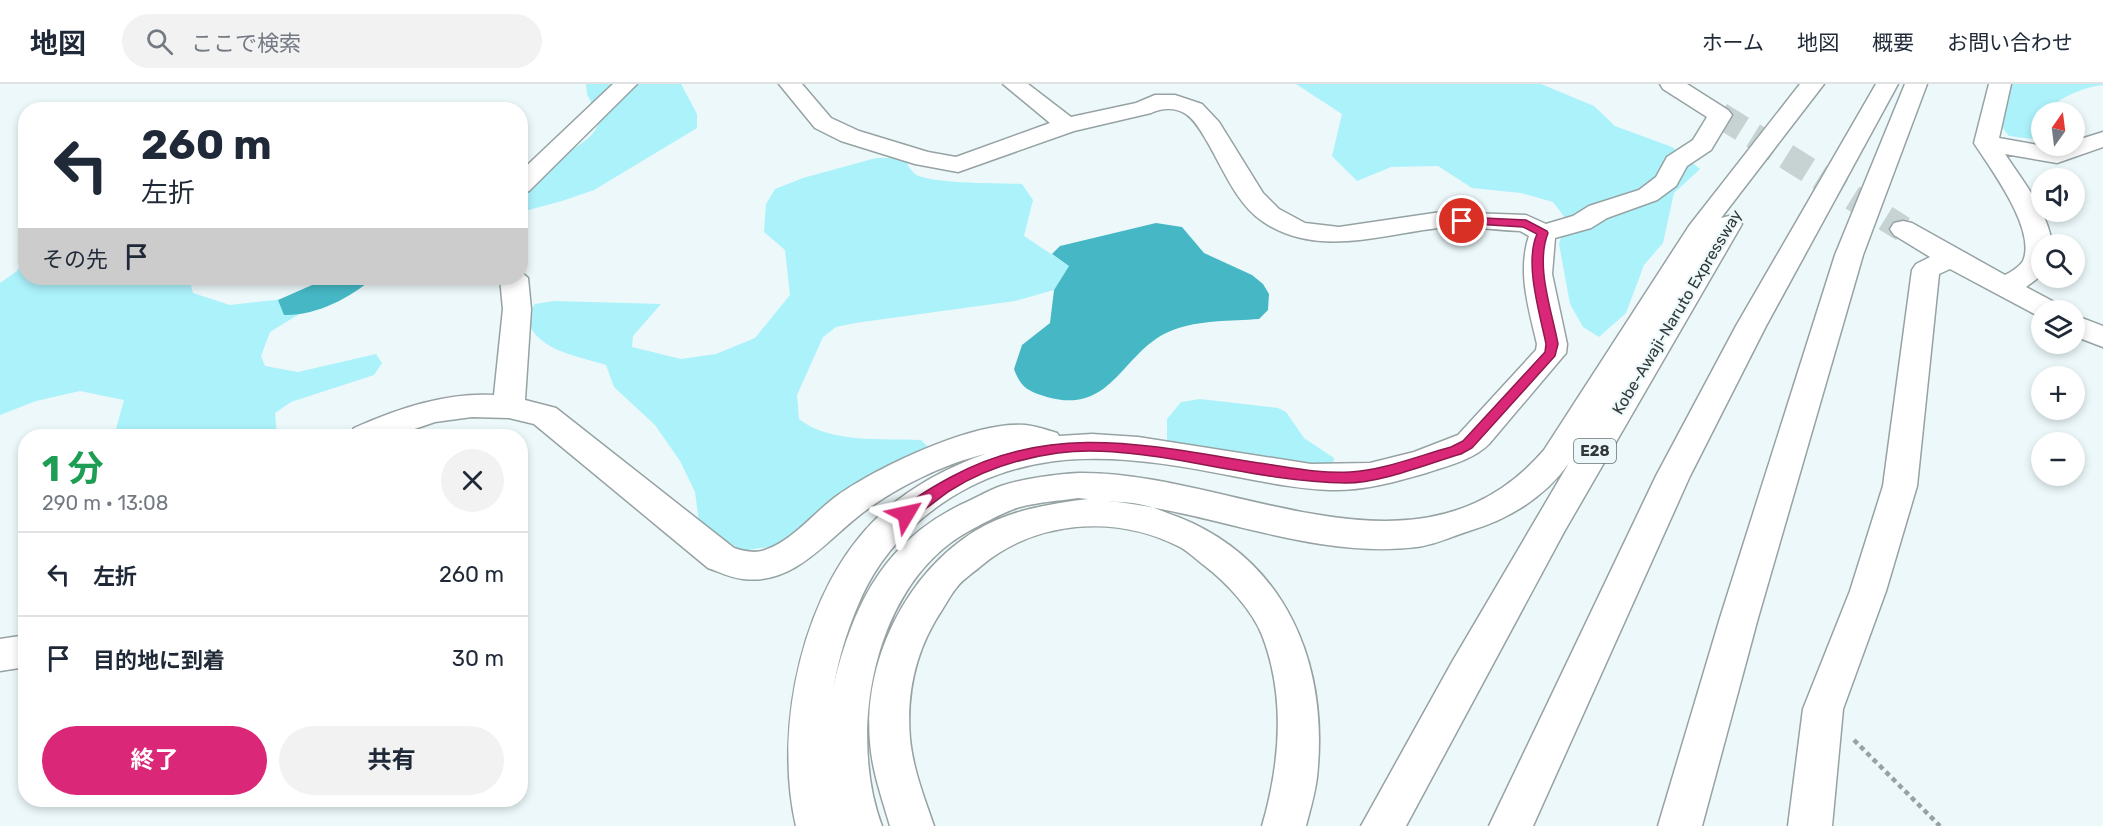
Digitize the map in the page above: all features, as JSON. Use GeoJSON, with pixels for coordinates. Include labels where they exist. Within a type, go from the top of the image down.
{"type":"FeatureCollection","features":[{"type":"Feature","properties":{"kind":"main road"},"geometry":{"type":"LineString","coordinates":[[528,178],[626,84]]}},
{"type":"Feature","properties":{"kind":"main road"},"geometry":{"type":"LineString","coordinates":[[790,84],[823,123],[850,136],[924,159],[958,165],[1067,125],[1165,100],[1175,102],[1194,109],[1207,122],[1252,198],[1270,215],[1298,230],[1340,235],[1441,220],[1526,223],[1543,233],[1582,222],[1598,212],[1648,195],[1667,181],[1676,162],[1702,145],[1720,115],[1671,84]]}},
{"type":"Feature","properties":{"kind":"main road"},"geometry":{"type":"LineString","coordinates":[[1014,84],[1067,125]]}},
{"type":"Feature","properties":{"kind":"main road"},"geometry":{"type":"LineString","coordinates":[[860,826],[853,810],[847,746],[852,682],[871,624],[899,574],[925,545],[942,531],[967,514],[1000,500],[1025,492],[1070,485],[1135,489],[1327,531],[1387,536],[1447,527],[1483,515],[1518,493],[1553,462],[1699,230],[1813,84]]}},
{"type":"Feature","properties":{"kind":"main road","name":"Kobe-Awaji-Naruto Expressway"},"geometry":{"type":"LineString","coordinates":[[1383,826],[1438,721],[1649,357],[1755,182],[1820,84]]}},
{"type":"Feature","properties":{"kind":"main road"},"geometry":{"type":"LineString","coordinates":[[1511,826],[1673,476],[1751,326],[1887,84]]}},
{"type":"Feature","properties":{"kind":"main road"},"geometry":{"type":"LineString","coordinates":[[1680,826],[1743,606],[1849,255],[1916,84]]}},
{"type":"Feature","properties":{"kind":"main road"},"geometry":{"type":"LineString","coordinates":[[2000,84],[1986,143],[2028,211],[2039,242],[2035,265],[2030,272],[2005,288]]}},
{"type":"Feature","properties":{"kind":"main road"},"geometry":{"type":"LineString","coordinates":[[1986,143],[2057,156],[2103,140]]}},
{"type":"Feature","properties":{"kind":"main road"},"geometry":{"type":"LineString","coordinates":[[1903,229],[2031,301]]}},
{"type":"Feature","properties":{"kind":"main road"},"geometry":{"type":"LineString","coordinates":[[818,826],[807,784],[813,686],[827,633],[850,579],[871,548],[894,524],[946,486],[984,467],[1060,448],[1120,447],[1302,474],[1348,478],[1372,475],[1456,451],[1474,439],[1551,353],[1552,344],[1538,270],[1540,241],[1543,233]]}},
{"type":"Feature","properties":{"kind":"main road"},"geometry":{"type":"LineString","coordinates":[[1809,826],[1823,709],[1868,591],[1900,486],[1926,270],[1951,258]]}},
{"type":"Feature","properties":{"kind":"main road"},"geometry":{"type":"LineString","coordinates":[[509,407],[517,309],[515,285]]}},
{"type":"Feature","properties":{"kind":"main road"},"geometry":{"type":"LineString","coordinates":[[2085,329],[2103,337]]}},
{"type":"Feature","properties":{"kind":"main road"},"geometry":{"type":"LineString","coordinates":[[380,429],[398,421],[468,405],[509,407],[545,416],[721,558],[733,564],[743,565],[772,564],[790,555],[849,505],[907,473],[962,448],[998,437],[1034,436],[1060,448]]}},
{"type":"Feature","properties":{"kind":"main road"},"geometry":{"type":"LineString","coordinates":[[912,826],[896,776],[892,754],[890,709],[899,655],[923,601],[951,570],[980,544],[1001,531],[1054,514],[1101,511],[1131,515],[1178,529],[1217,552],[1242,576],[1273,618],[1290,664],[1298,730],[1296,778],[1284,826]]}},
{"type":"Feature","properties":{"kind":"main road"},"geometry":{"type":"LineString","coordinates":[[0,655],[18,652]]}},
{"type":"Feature","properties":{"kind":"path"},"geometry":{"type":"LineString","coordinates":[[1823,709],[1940,826]]}},
{"type":"Feature","properties":{"kind":"shaded area"},"geometry":{"type":"Polygon","coordinates":[[[586,84],[681,84],[697,114],[697,128],[594,190],[528,210],[528,170],[576,147],[586,140],[600,121],[587,94],[586,84]]]}},
{"type":"Feature","properties":{"kind":"shaded area"},"geometry":{"type":"Polygon","coordinates":[[[1296,84],[1541,84],[1594,106],[1615,126],[1672,147],[1700,169],[1674,193],[1663,243],[1644,265],[1626,313],[1599,337],[1583,327],[1570,304],[1559,244],[1566,219],[1553,202],[1521,193],[1472,188],[1438,166],[1391,167],[1357,181],[1332,156],[1342,114],[1296,84]]]}},
{"type":"Feature","properties":{"kind":"shaded area"},"geometry":{"type":"Polygon","coordinates":[[[2004,84],[2103,84],[2074,93],[2057,102],[2031,102],[2031,139],[2009,136],[1998,122],[2004,84]]]}},
{"type":"Feature","properties":{"kind":"shaded area"},"geometry":{"type":"Polygon","coordinates":[[[876,158],[904,158],[915,174],[934,180],[1022,184],[1033,200],[1024,236],[1069,266],[1054,290],[1015,301],[855,323],[836,327],[823,337],[797,395],[799,419],[826,433],[857,438],[921,440],[931,450],[787,544],[742,551],[699,522],[695,492],[680,461],[655,425],[614,387],[606,365],[570,355],[547,344],[538,337],[527,316],[535,304],[554,301],[661,304],[633,336],[632,347],[681,359],[716,354],[755,338],[790,295],[785,250],[764,232],[766,204],[775,189],[803,178],[876,158]]]}},
{"type":"Feature","properties":{"kind":"shaded area"},"geometry":{"type":"Polygon","coordinates":[[[1156,223],[1182,227],[1204,253],[1252,275],[1263,284],[1269,294],[1268,310],[1259,319],[1204,323],[1173,330],[1156,339],[1141,351],[1116,378],[1103,389],[1088,397],[1070,400],[1047,397],[1026,388],[1019,381],[1014,369],[1022,345],[1050,323],[1054,290],[1069,266],[1052,254],[1060,246],[1156,223]]]}},
{"type":"Feature","properties":{"kind":"shaded area"},"geometry":{"type":"Polygon","coordinates":[[[18,269],[18,285],[191,285],[193,293],[230,305],[284,299],[309,308],[270,332],[261,356],[265,366],[298,372],[376,354],[382,363],[374,375],[291,402],[275,413],[276,429],[116,429],[124,400],[80,391],[36,401],[0,415],[0,283],[18,269]]]}},
{"type":"Feature","properties":{"kind":"shaded area"},"geometry":{"type":"Polygon","coordinates":[[[312,285],[364,285],[332,304],[296,315],[284,315],[278,300],[312,285]]]}},
{"type":"Feature","properties":{"kind":"shaded area"},"geometry":{"type":"Polygon","coordinates":[[[1200,399],[1278,408],[1286,412],[1304,438],[1334,458],[1333,464],[1260,462],[1167,442],[1167,419],[1181,402],[1200,399]]]}},
{"type":"Feature","properties":{"kind":"tunnel"},"geometry":{"type":"LineString","coordinates":[[1720,115],[1903,229]]}},
{"type":"Feature","properties":{"kind":"route"},"geometry":{"type":"LineString","coordinates":[[906,514],[974,470],[1033,453],[1060,448],[1120,447],[1302,474],[1348,478],[1372,475],[1456,451],[1474,439],[1551,353],[1552,344],[1538,270],[1540,241],[1543,233],[1526,223],[1462,221]]}}]}
